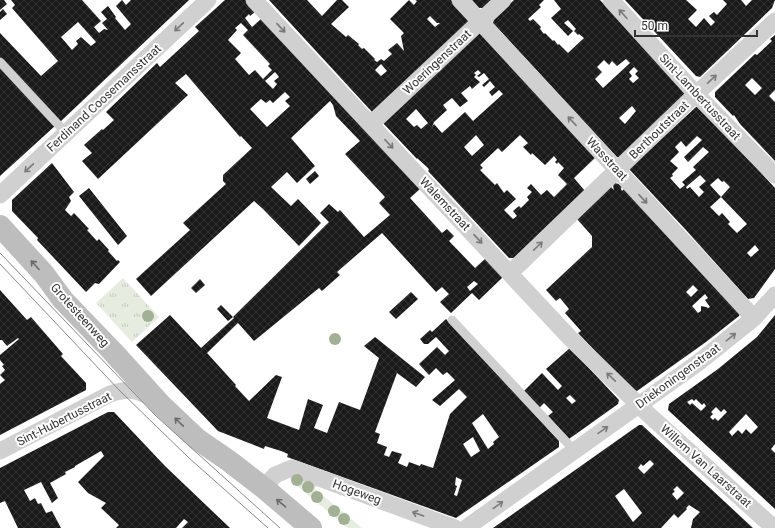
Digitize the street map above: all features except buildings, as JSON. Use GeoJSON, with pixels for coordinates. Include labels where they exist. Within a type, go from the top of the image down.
{"type":"FeatureCollection","features":[{"type":"Feature","properties":{"kind":"main road","name":"Grotesteenweg"},"geometry":{"type":"LineString","coordinates":[[0,226],[44,274],[63,300],[160,404],[197,439],[264,488],[311,528]]}},
{"type":"Feature","properties":{"kind":"street","name":"Ferdinand Coosemansstraat"},"geometry":{"type":"LineString","coordinates":[[0,196],[208,0]]}},
{"type":"Feature","properties":{"kind":"street","name":"Walemstraat"},"geometry":{"type":"LineString","coordinates":[[254,0],[570,338],[639,404]]}},
{"type":"Feature","properties":{"kind":"street","name":"Wasstraat"},"geometry":{"type":"LineString","coordinates":[[460,0],[754,318]]}},
{"type":"Feature","properties":{"kind":"street","name":"Woeringenstraat"},"geometry":{"type":"LineString","coordinates":[[371,124],[504,0]]}},
{"type":"Feature","properties":{"kind":"street","name":"Sint-Lambertusstraat"},"geometry":{"type":"LineString","coordinates":[[611,0],[696,94],[775,174]]}},
{"type":"Feature","properties":{"kind":"street","name":"Berthoutstraat"},"geometry":{"type":"LineString","coordinates":[[510,273],[696,94],[775,21]]}},
{"type":"Feature","properties":{"kind":"street","name":"Driekoningenstraat"},"geometry":{"type":"LineString","coordinates":[[466,528],[699,362],[754,318],[775,294]]}},
{"type":"Feature","properties":{"kind":"street","name":"Grotesteenweg"},"geometry":{"type":"LineString","coordinates":[[130,389],[143,393],[160,404]]}},
{"type":"Feature","properties":{"kind":"street","name":"Sint-Hubertusstraat"},"geometry":{"type":"LineString","coordinates":[[0,451],[110,394],[130,389]]}},
{"type":"Feature","properties":{"kind":"street","name":"Willem Van Laarstraat"},"geometry":{"type":"LineString","coordinates":[[639,404],[774,528]]}},
{"type":"Feature","properties":{"kind":"street","name":"Hogeweg"},"geometry":{"type":"LineString","coordinates":[[264,488],[275,475],[292,468],[455,528]]}},
{"type":"Feature","properties":{"kind":"lane"},"geometry":{"type":"LineString","coordinates":[[0,62],[66,133]]}},
{"type":"Feature","properties":{"kind":"lane"},"geometry":{"type":"LineString","coordinates":[[452,320],[574,450]]}},
{"type":"Feature","properties":{"kind":"green space"},"geometry":{"type":"Polygon","coordinates":[[[123,278],[159,317],[132,342],[96,303],[123,278]]]}},
{"type":"Feature","properties":{"kind":"green space"},"geometry":{"type":"Polygon","coordinates":[[[293,473],[317,483],[315,489],[362,528],[348,528],[290,480],[293,473]]]}},
{"type":"Feature","properties":{"kind":"tram line"},"geometry":{"type":"LineString","coordinates":[[0,253],[156,416],[280,528]]}},
{"type":"Feature","properties":{"kind":"tram line"},"geometry":{"type":"LineString","coordinates":[[0,264],[120,391],[189,458],[268,528]]}}]}
